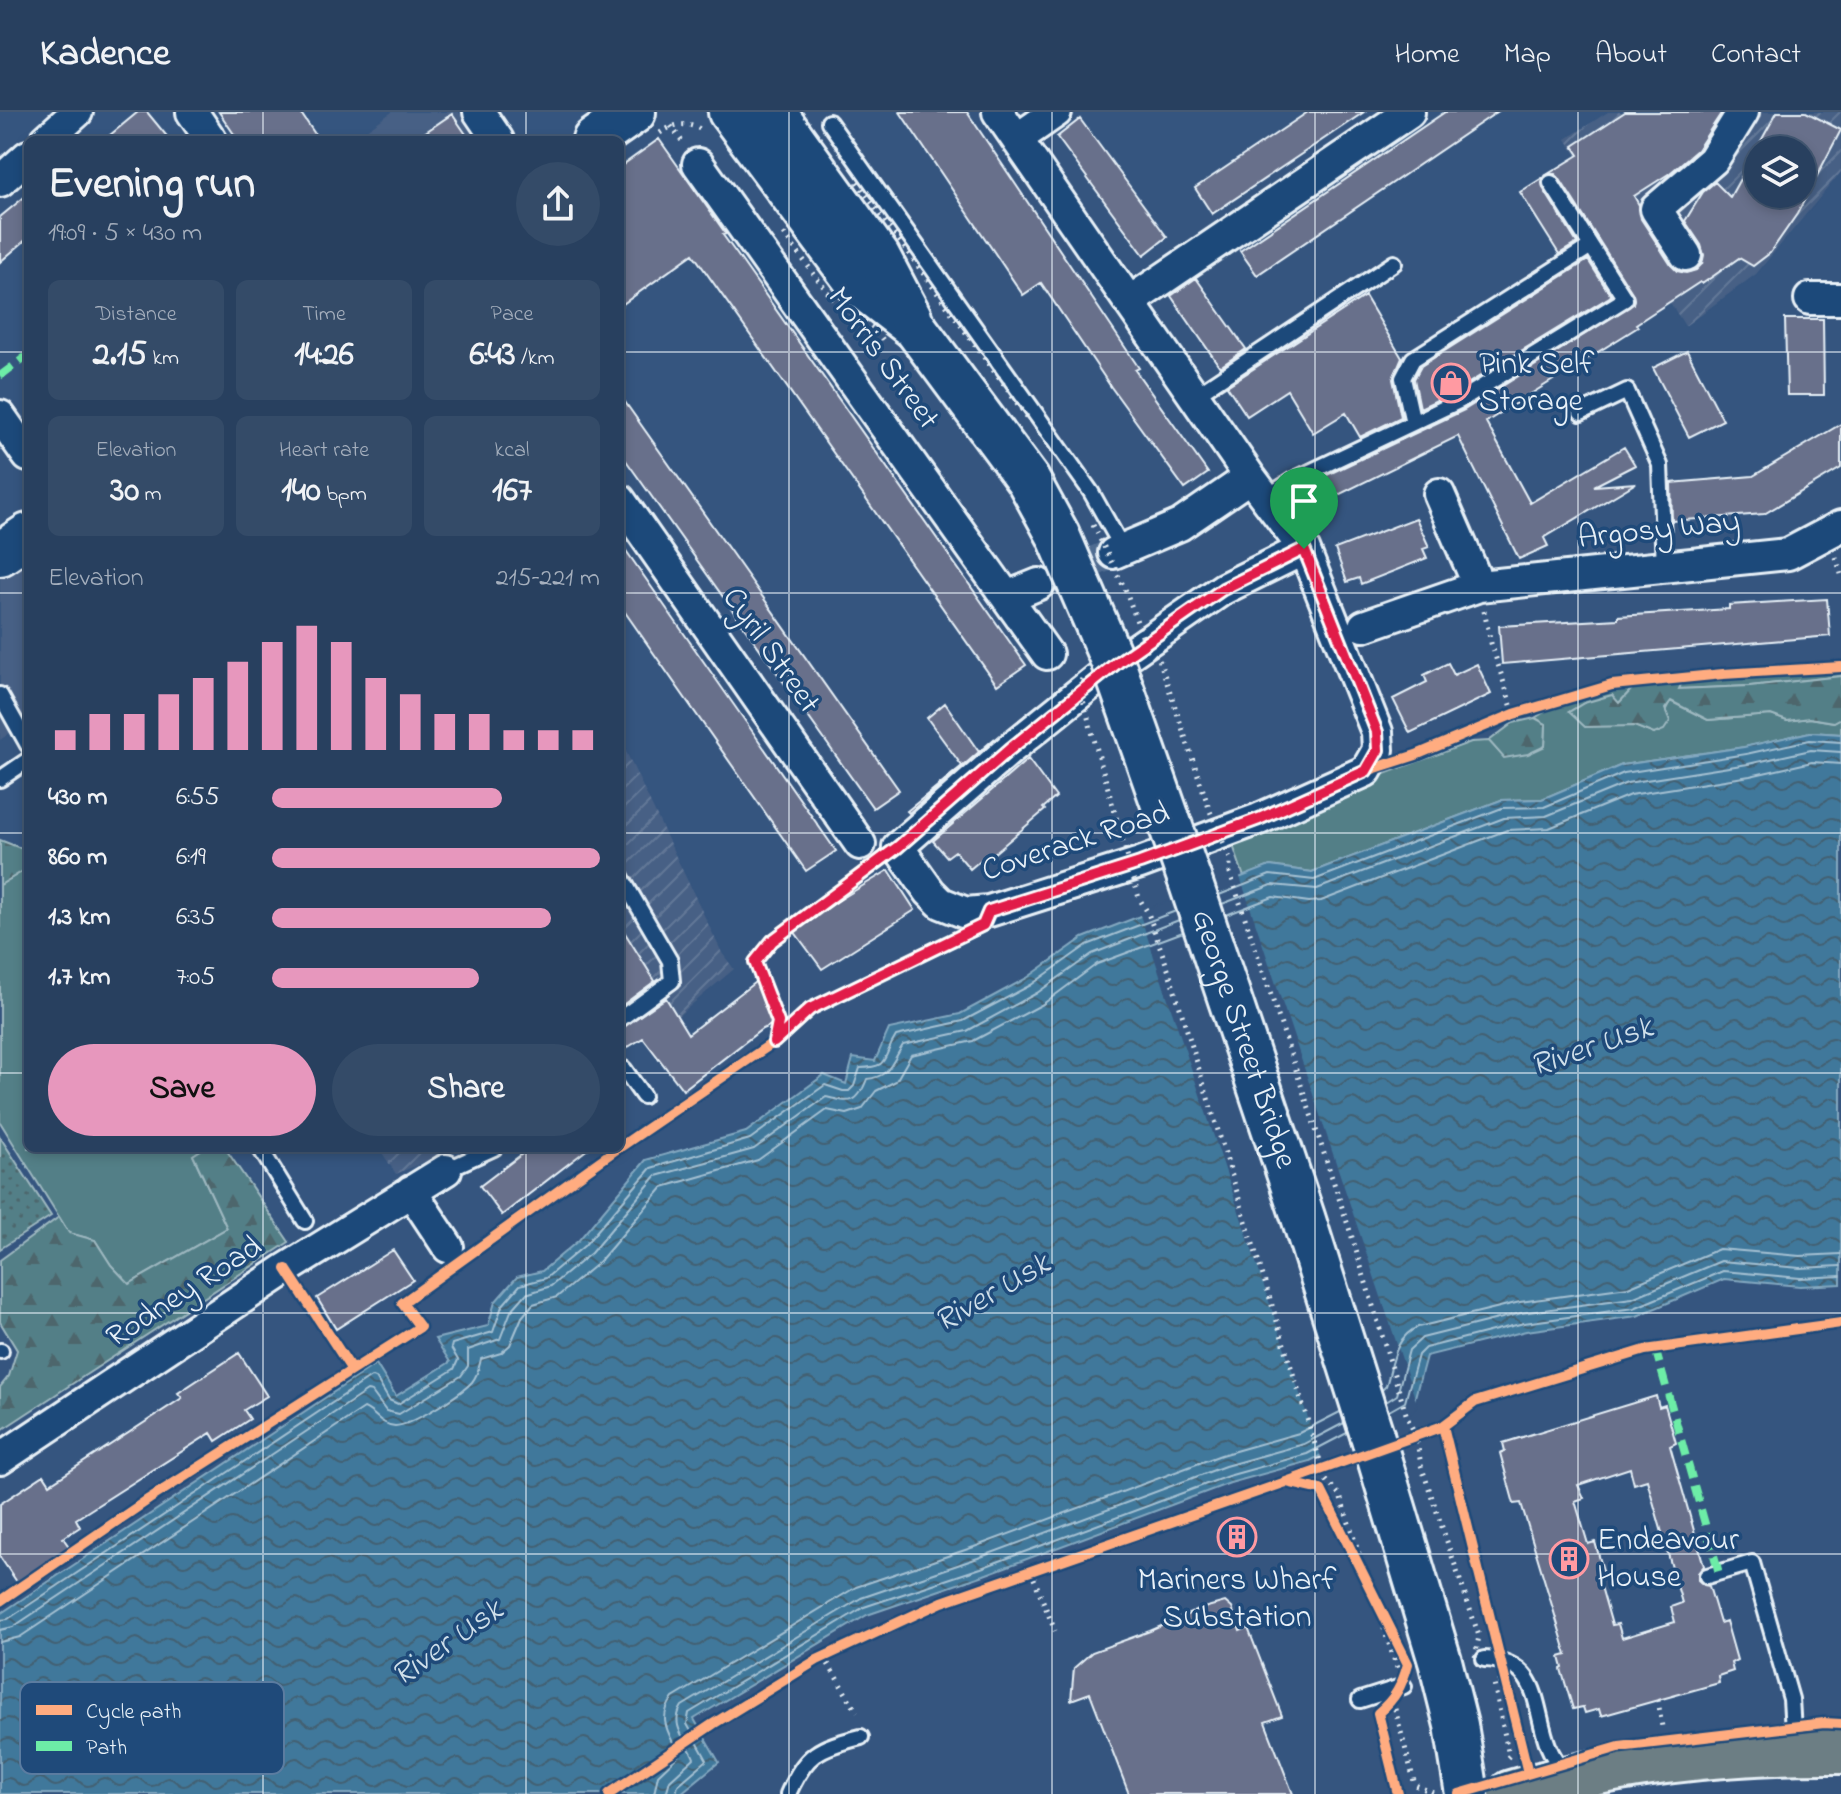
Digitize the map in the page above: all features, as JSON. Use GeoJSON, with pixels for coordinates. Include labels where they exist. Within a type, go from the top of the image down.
{"type":"FeatureCollection","features":[{"type":"Feature","properties":{"kind":"main road"},"geometry":{"type":"LineString","coordinates":[[600,136],[634,112]]}},
{"type":"Feature","properties":{"kind":"main road"},"geometry":{"type":"LineString","coordinates":[[730,112],[821,208]]}},
{"type":"Feature","properties":{"kind":"main road"},"geometry":{"type":"LineString","coordinates":[[774,112],[821,208]]}},
{"type":"Feature","properties":{"kind":"main road","name":"George Street Bridge"},"geometry":{"type":"LineString","coordinates":[[821,208],[858,284],[1028,480],[1058,535],[1136,724],[1303,1217],[1443,1674],[1456,1725],[1449,1786]]}},
{"type":"Feature","properties":{"kind":"main road"},"geometry":{"type":"LineString","coordinates":[[0,554],[24,538]]}},
{"type":"Feature","properties":{"kind":"main road"},"geometry":{"type":"LineString","coordinates":[[1504,1779],[1570,1776],[1633,1765],[1794,1750],[1841,1751]]}},
{"type":"Feature","properties":{"kind":"street"},"geometry":{"type":"LineString","coordinates":[[50,136],[77,112]]}},
{"type":"Feature","properties":{"kind":"street"},"geometry":{"type":"LineString","coordinates":[[192,112],[208,136]]}},
{"type":"Feature","properties":{"kind":"street"},"geometry":{"type":"LineString","coordinates":[[479,112],[495,136]]}},
{"type":"Feature","properties":{"kind":"street","name":"Coverack Road"},"geometry":{"type":"LineString","coordinates":[[898,847],[941,903],[966,913],[989,911],[1140,863],[1259,819],[1366,771],[1378,750],[1377,732],[1304,549],[1258,488],[998,112]]}},
{"type":"Feature","properties":{"kind":"street"},"geometry":{"type":"LineString","coordinates":[[1017,139],[1056,112]]}},
{"type":"Feature","properties":{"kind":"street"},"geometry":{"type":"LineString","coordinates":[[1129,302],[1409,112]]}},
{"type":"Feature","properties":{"kind":"street"},"geometry":{"type":"LineString","coordinates":[[1686,255],[1656,209],[1713,160],[1743,112]]}},
{"type":"Feature","properties":{"kind":"street"},"geometry":{"type":"LineString","coordinates":[[0,181],[24,160]]}},
{"type":"Feature","properties":{"kind":"street","name":"Morris Street"},"geometry":{"type":"LineString","coordinates":[[698,164],[1047,654]]}},
{"type":"Feature","properties":{"kind":"street"},"geometry":{"type":"LineString","coordinates":[[1810,299],[1841,299]]}},
{"type":"Feature","properties":{"kind":"street"},"geometry":{"type":"LineString","coordinates":[[0,416],[24,450]]}},
{"type":"Feature","properties":{"kind":"street"},"geometry":{"type":"LineString","coordinates":[[1119,551],[1258,488]]}},
{"type":"Feature","properties":{"kind":"street"},"geometry":{"type":"LineString","coordinates":[[1439,494],[1479,586]]}},
{"type":"Feature","properties":{"kind":"street","name":"Cyril Street"},"geometry":{"type":"LineString","coordinates":[[624,506],[860,844]]}},
{"type":"Feature","properties":{"kind":"street","name":"Argosy Way"},"geometry":{"type":"LineString","coordinates":[[1364,626],[1479,586],[1788,554],[1841,526]]}},
{"type":"Feature","properties":{"kind":"street"},"geometry":{"type":"LineString","coordinates":[[898,847],[1010,749],[1118,662],[1223,589],[1304,549]]}},
{"type":"Feature","properties":{"kind":"street"},"geometry":{"type":"LineString","coordinates":[[1007,597],[1039,584]]}},
{"type":"Feature","properties":{"kind":"street","name":"Rodney Road"},"geometry":{"type":"LineString","coordinates":[[0,1459],[286,1269],[446,1170]]}},
{"type":"Feature","properties":{"kind":"street"},"geometry":{"type":"LineString","coordinates":[[411,1191],[448,1247]]}},
{"type":"Feature","properties":{"kind":"lane"},"geometry":{"type":"LineString","coordinates":[[829,122],[1091,492],[1119,551]]}},
{"type":"Feature","properties":{"kind":"lane"},"geometry":{"type":"LineString","coordinates":[[1258,488],[1293,480],[1459,401],[1625,299],[1551,183]]}},
{"type":"Feature","properties":{"kind":"lane"},"geometry":{"type":"LineString","coordinates":[[1413,423],[1403,378],[1413,359],[1591,246]]}},
{"type":"Feature","properties":{"kind":"lane"},"geometry":{"type":"LineString","coordinates":[[1194,396],[1394,263]]}},
{"type":"Feature","properties":{"kind":"lane"},"geometry":{"type":"LineString","coordinates":[[1581,413],[1627,391],[1660,465],[1664,567]]}},
{"type":"Feature","properties":{"kind":"lane"},"geometry":{"type":"LineString","coordinates":[[0,695],[24,738]]}},
{"type":"Feature","properties":{"kind":"lane"},"geometry":{"type":"LineString","coordinates":[[0,779],[24,763]]}},
{"type":"Feature","properties":{"kind":"lane"},"geometry":{"type":"LineString","coordinates":[[624,882],[670,961],[672,981],[624,1016]]}},
{"type":"Feature","properties":{"kind":"lane"},"geometry":{"type":"LineString","coordinates":[[624,1069],[643,1096]]}},
{"type":"Feature","properties":{"kind":"lane"},"geometry":{"type":"LineString","coordinates":[[262,1152],[305,1221]]}},
{"type":"Feature","properties":{"kind":"lane"},"geometry":{"type":"LineString","coordinates":[[446,1170],[485,1152]]}},
{"type":"Feature","properties":{"kind":"lane"},"geometry":{"type":"LineString","coordinates":[[1707,1576],[1752,1563],[1791,1699],[1794,1750]]}},
{"type":"Feature","properties":{"kind":"lane"},"geometry":{"type":"LineString","coordinates":[[1481,1665],[1500,1661],[1518,1670],[1531,1682],[1544,1742],[1557,1765],[1570,1776]]}},
{"type":"Feature","properties":{"kind":"lane"},"geometry":{"type":"LineString","coordinates":[[1360,1700],[1400,1695]]}},
{"type":"Feature","properties":{"kind":"lane"},"geometry":{"type":"LineString","coordinates":[[788,1794],[804,1763],[812,1755],[861,1737]]}},
{"type":"Feature","properties":{"kind":"path"},"geometry":{"type":"LineString","coordinates":[[821,208],[832,298],[874,328],[900,335]]}},
{"type":"Feature","properties":{"kind":"path"},"geometry":{"type":"LineString","coordinates":[[821,208],[1035,429]]}},
{"type":"Feature","properties":{"kind":"path"},"geometry":{"type":"LineString","coordinates":[[1086,513],[1126,591],[1146,647],[1159,659],[1210,811],[1230,859],[1230,873],[1351,1234],[1407,1417],[1416,1436],[1421,1465],[1479,1636],[1475,1656],[1481,1665]]}},
{"type":"Feature","properties":{"kind":"path"},"geometry":{"type":"LineString","coordinates":[[1479,586],[1491,643],[1514,714]]}},
{"type":"Feature","properties":{"kind":"path"},"geometry":{"type":"LineString","coordinates":[[1085,672],[1079,686],[1139,898],[1148,913],[1169,972],[1326,1480],[1340,1496],[1397,1668],[1415,1785],[1433,1794],[1449,1786]]}},
{"type":"Feature","properties":{"kind":"path"},"geometry":{"type":"LineString","coordinates":[[1502,719],[1528,710]]}},
{"type":"Feature","properties":{"kind":"path"},"geometry":{"type":"LineString","coordinates":[[774,1042],[778,1022],[755,962],[772,941],[898,847]]}},
{"type":"Feature","properties":{"kind":"path"},"geometry":{"type":"LineString","coordinates":[[762,1051],[792,1026]]}},
{"type":"Feature","properties":{"kind":"path"},"geometry":{"type":"LineString","coordinates":[[1399,1442],[1429,1432]]}},
{"type":"Feature","properties":{"kind":"path"},"geometry":{"type":"LineString","coordinates":[[1312,1472],[1340,1462]]}},
{"type":"Feature","properties":{"kind":"path"},"geometry":{"type":"LineString","coordinates":[[1332,1513],[1408,1664],[1400,1695]]}},
{"type":"Feature","properties":{"kind":"path"},"geometry":{"type":"LineString","coordinates":[[1016,1576],[1046,1566]]}},
{"type":"Feature","properties":{"kind":"path"},"geometry":{"type":"LineString","coordinates":[[1031,1571],[1055,1631]]}},
{"type":"Feature","properties":{"kind":"path"},"geometry":{"type":"LineString","coordinates":[[837,1651],[820,1659],[857,1712]]}},
{"type":"Feature","properties":{"kind":"path"},"geometry":{"type":"LineString","coordinates":[[1500,1661],[1509,1696]]}},
{"type":"Feature","properties":{"kind":"path"},"geometry":{"type":"LineString","coordinates":[[1494,1684],[1509,1756],[1504,1779]]}},
{"type":"Feature","properties":{"kind":"path"},"geometry":{"type":"LineString","coordinates":[[1658,1700],[1664,1742]]}},
{"type":"Feature","properties":{"kind":"shaded area"},"geometry":{"type":"Polygon","coordinates":[[[392,112],[459,112],[475,136],[358,136],[392,112]]]}},
{"type":"Feature","properties":{"kind":"shaded area"},"geometry":{"type":"Polygon","coordinates":[[[1608,112],[1841,112],[1841,172],[1816,202],[1816,136],[1744,136],[1744,208],[1811,208],[1756,274],[1685,326],[1566,139],[1608,112]]]}},
{"type":"Feature","properties":{"kind":"shaded area"},"geometry":{"type":"Polygon","coordinates":[[[24,512],[24,723],[0,740],[0,528],[24,512]]]}},
{"type":"Feature","properties":{"kind":"shaded area"},"geometry":{"type":"Polygon","coordinates":[[[624,747],[722,953],[734,969],[677,1017],[624,1050],[624,747]]]}},
{"type":"Feature","properties":{"kind":"shaded area"},"geometry":{"type":"Polygon","coordinates":[[[382,1152],[447,1152],[396,1174],[382,1152]]]}},
{"type":"Feature","properties":{"kind":"green space"},"geometry":{"type":"Polygon","coordinates":[[[1841,670],[1841,676],[1750,686],[1678,689],[1683,680],[1841,670]]]}},
{"type":"Feature","properties":{"kind":"green space"},"geometry":{"type":"Polygon","coordinates":[[[1841,676],[1841,718],[1834,722],[1810,718],[1787,721],[1771,715],[1708,720],[1671,701],[1665,709],[1670,721],[1664,730],[1654,734],[1634,726],[1585,727],[1569,712],[1584,703],[1612,695],[1619,703],[1633,688],[1683,680],[1679,689],[1750,686],[1841,676]]]}},
{"type":"Feature","properties":{"kind":"green space"},"geometry":{"type":"Polygon","coordinates":[[[1611,687],[1633,688],[1619,703],[1584,703],[1569,712],[1616,726],[1635,726],[1654,734],[1670,701],[1708,720],[1771,715],[1787,721],[1810,718],[1833,722],[1841,718],[1841,734],[1810,732],[1745,747],[1622,765],[1542,799],[1501,800],[1312,872],[1270,866],[1244,877],[1227,828],[1471,742],[1489,741],[1504,757],[1545,746],[1546,724],[1535,718],[1555,705],[1611,687]]]}},
{"type":"Feature","properties":{"kind":"green space"},"geometry":{"type":"Polygon","coordinates":[[[1535,718],[1546,724],[1545,746],[1528,754],[1504,758],[1489,741],[1513,723],[1535,718]]]}},
{"type":"Feature","properties":{"kind":"green space"},"geometry":{"type":"Polygon","coordinates":[[[0,840],[24,849],[24,870],[0,885],[0,840]]]}},
{"type":"Feature","properties":{"kind":"green space"},"geometry":{"type":"Polygon","coordinates":[[[24,870],[24,1152],[198,1152],[193,1155],[227,1228],[129,1284],[111,1265],[95,1240],[69,1233],[0,1122],[0,885],[24,870]]]}},
{"type":"Feature","properties":{"kind":"green space"},"geometry":{"type":"Polygon","coordinates":[[[0,1137],[51,1216],[0,1249],[0,1137]]]}},
{"type":"Feature","properties":{"kind":"green space"},"geometry":{"type":"Polygon","coordinates":[[[198,1152],[228,1152],[289,1242],[0,1431],[0,1387],[9,1376],[17,1350],[0,1322],[0,1260],[59,1217],[69,1233],[95,1240],[111,1265],[129,1284],[227,1228],[193,1155],[198,1152]]]}},
{"type":"Feature","properties":{"kind":"water","name":"River Usk"},"geometry":{"type":"Polygon","coordinates":[[[1810,732],[1841,734],[1841,1284],[1800,1286],[1724,1279],[1637,1316],[1526,1331],[1426,1356],[1412,1408],[1310,1461],[1230,1483],[867,1615],[694,1719],[719,1762],[680,1794],[0,1794],[0,1614],[376,1364],[396,1396],[450,1362],[435,1339],[488,1326],[495,1302],[517,1277],[542,1271],[579,1240],[646,1160],[746,1132],[824,1075],[846,1084],[853,1058],[875,1061],[889,1029],[960,1014],[1027,978],[1083,938],[1270,866],[1312,872],[1501,800],[1542,799],[1622,765],[1744,747],[1810,732]]]}},
{"type":"Feature","properties":{"kind":"pier"},"geometry":{"type":"Polygon","coordinates":[[[1239,874],[1417,1404],[1414,1411],[1322,1460],[1139,912],[1239,874]]]}},
{"type":"Feature","properties":{"kind":"building"},"geometry":{"type":"Polygon","coordinates":[[[138,112],[147,112],[167,136],[109,136],[138,112]]]}},
{"type":"Feature","properties":{"kind":"building"},"geometry":{"type":"Polygon","coordinates":[[[219,112],[300,112],[316,136],[235,136],[219,112]]]}},
{"type":"Feature","properties":{"kind":"building"},"geometry":{"type":"Polygon","coordinates":[[[900,112],[967,112],[1139,368],[1135,370],[1208,473],[1185,489],[1041,283],[1023,295],[900,112]]]}},
{"type":"Feature","properties":{"kind":"building"},"geometry":{"type":"Polygon","coordinates":[[[1308,112],[1364,112],[1212,214],[1195,188],[1308,112]]]}},
{"type":"Feature","properties":{"kind":"building"},"geometry":{"type":"Polygon","coordinates":[[[1445,112],[1497,112],[1257,275],[1240,251],[1445,112]]]}},
{"type":"Feature","properties":{"kind":"building"},"geometry":{"type":"Polygon","coordinates":[[[1625,112],[1722,112],[1697,150],[1670,173],[1634,196],[1641,219],[1677,271],[1686,273],[1702,264],[1704,255],[1701,245],[1685,221],[1703,192],[1715,182],[1730,197],[1744,172],[1744,208],[1800,208],[1770,253],[1753,266],[1739,258],[1636,324],[1638,327],[1486,422],[1530,503],[1624,447],[1635,465],[1594,486],[1636,483],[1544,538],[1548,546],[1519,559],[1458,436],[1320,504],[1310,483],[1464,410],[1633,304],[1633,294],[1559,178],[1548,174],[1579,155],[1573,146],[1625,112]]]}},
{"type":"Feature","properties":{"kind":"building"},"geometry":{"type":"Polygon","coordinates":[[[1777,112],[1806,112],[1841,130],[1816,178],[1816,136],[1764,136],[1777,112]]]}},
{"type":"Feature","properties":{"kind":"building"},"geometry":{"type":"Polygon","coordinates":[[[452,114],[467,136],[420,136],[452,114]]]}},
{"type":"Feature","properties":{"kind":"building"},"geometry":{"type":"Polygon","coordinates":[[[1080,119],[1167,237],[1144,255],[1057,137],[1080,119]]]}},
{"type":"Feature","properties":{"kind":"building"},"geometry":{"type":"Polygon","coordinates":[[[659,139],[726,234],[723,235],[1026,665],[997,685],[693,254],[624,303],[624,164],[659,139]]]}},
{"type":"Feature","properties":{"kind":"building"},"geometry":{"type":"Polygon","coordinates":[[[1544,177],[1543,188],[1577,243],[1559,254],[1520,192],[1544,177]]]}},
{"type":"Feature","properties":{"kind":"building"},"geometry":{"type":"Polygon","coordinates":[[[24,197],[24,241],[0,262],[0,217],[24,197]]]}},
{"type":"Feature","properties":{"kind":"building"},"geometry":{"type":"Polygon","coordinates":[[[1588,260],[1611,296],[1454,392],[1420,408],[1414,379],[1421,366],[1588,260]]]}},
{"type":"Feature","properties":{"kind":"building"},"geometry":{"type":"Polygon","coordinates":[[[1196,278],[1246,349],[1220,367],[1171,296],[1196,278]]]}},
{"type":"Feature","properties":{"kind":"building"},"geometry":{"type":"Polygon","coordinates":[[[1365,296],[1402,358],[1393,379],[1401,417],[1360,437],[1346,413],[1313,433],[1287,390],[1247,416],[1227,386],[1365,296]]]}},
{"type":"Feature","properties":{"kind":"building"},"geometry":{"type":"Polygon","coordinates":[[[1785,319],[1823,319],[1824,395],[1787,395],[1785,319]]]}},
{"type":"Feature","properties":{"kind":"building"},"geometry":{"type":"Polygon","coordinates":[[[1687,351],[1723,420],[1689,437],[1653,368],[1687,351]]]}},
{"type":"Feature","properties":{"kind":"building"},"geometry":{"type":"Polygon","coordinates":[[[624,401],[899,790],[873,808],[624,458],[624,401]]]}},
{"type":"Feature","properties":{"kind":"building"},"geometry":{"type":"Polygon","coordinates":[[[1841,424],[1841,468],[1764,514],[1672,521],[1671,483],[1753,476],[1841,424]]]}},
{"type":"Feature","properties":{"kind":"building"},"geometry":{"type":"Polygon","coordinates":[[[1416,518],[1429,547],[1423,549],[1427,558],[1361,584],[1359,578],[1347,582],[1335,549],[1416,518]]]}},
{"type":"Feature","properties":{"kind":"building"},"geometry":{"type":"Polygon","coordinates":[[[624,548],[836,851],[806,871],[624,611],[624,548]]]}},
{"type":"Feature","properties":{"kind":"building"},"geometry":{"type":"Polygon","coordinates":[[[1827,599],[1830,636],[1502,664],[1499,626],[1618,619],[1618,616],[1729,609],[1729,605],[1827,599]]]}},
{"type":"Feature","properties":{"kind":"building"},"geometry":{"type":"Polygon","coordinates":[[[1448,663],[1454,675],[1477,664],[1491,694],[1410,733],[1393,699],[1427,682],[1424,675],[1448,663]]]}},
{"type":"Feature","properties":{"kind":"building"},"geometry":{"type":"Polygon","coordinates":[[[945,703],[979,752],[909,813],[907,811],[962,766],[927,718],[945,703]]]}},
{"type":"Feature","properties":{"kind":"building"},"geometry":{"type":"Polygon","coordinates":[[[1028,759],[1056,797],[985,861],[983,858],[970,869],[955,851],[947,857],[933,841],[1028,759]]]}},
{"type":"Feature","properties":{"kind":"building"},"geometry":{"type":"Polygon","coordinates":[[[889,870],[915,910],[822,969],[794,931],[816,917],[814,915],[889,870]]]}},
{"type":"Feature","properties":{"kind":"building"},"geometry":{"type":"Polygon","coordinates":[[[624,931],[655,981],[624,1004],[624,931]]]}},
{"type":"Feature","properties":{"kind":"building"},"geometry":{"type":"Polygon","coordinates":[[[759,979],[777,1023],[762,1029],[683,1090],[643,1038],[624,1050],[624,1026],[666,998],[688,1034],[759,979]]]}},
{"type":"Feature","properties":{"kind":"building"},"geometry":{"type":"Polygon","coordinates":[[[525,1152],[584,1152],[502,1215],[480,1186],[525,1152]]]}},
{"type":"Feature","properties":{"kind":"building"},"geometry":{"type":"Polygon","coordinates":[[[393,1250],[413,1280],[336,1329],[317,1298],[393,1250]]]}},
{"type":"Feature","properties":{"kind":"building"},"geometry":{"type":"Polygon","coordinates":[[[239,1353],[267,1396],[244,1410],[250,1419],[216,1441],[211,1433],[76,1519],[80,1527],[63,1538],[70,1548],[17,1582],[0,1557],[0,1504],[44,1475],[50,1484],[182,1398],[178,1393],[239,1353]]]}},
{"type":"Feature","properties":{"kind":"building","name":"Endeavour House"},"geometry":{"type":"Polygon","coordinates":[[[1656,1396],[1659,1407],[1665,1405],[1676,1443],[1670,1446],[1704,1566],[1698,1573],[1698,1580],[1709,1586],[1720,1623],[1726,1621],[1737,1660],[1731,1663],[1733,1671],[1718,1676],[1719,1683],[1601,1716],[1599,1709],[1585,1713],[1583,1707],[1573,1709],[1561,1669],[1560,1657],[1567,1655],[1521,1503],[1514,1504],[1500,1453],[1505,1451],[1503,1443],[1656,1396]],[[1630,1468],[1578,1485],[1584,1498],[1575,1501],[1588,1544],[1595,1542],[1604,1574],[1598,1576],[1612,1625],[1618,1624],[1622,1638],[1675,1622],[1671,1607],[1682,1603],[1647,1480],[1634,1484],[1630,1468]]]}},
{"type":"Feature","properties":{"kind":"building"},"geometry":{"type":"Polygon","coordinates":[[[1225,1602],[1232,1608],[1240,1631],[1248,1628],[1282,1716],[1265,1722],[1293,1794],[1129,1794],[1090,1693],[1071,1700],[1074,1668],[1092,1652],[1225,1602]]]}},
{"type":"Feature","properties":{"kind":"tunnel"},"geometry":{"type":"LineString","coordinates":[[1039,584],[1114,553]]}},
{"type":"Feature","properties":{"kind":"marked path"},"geometry":{"type":"LineString","coordinates":[[0,376],[24,358]]}},
{"type":"Feature","properties":{"kind":"marked path"},"geometry":{"type":"LineString","coordinates":[[1655,1348],[1719,1573]]}},
{"type":"Feature","properties":{"kind":"cycle path"},"geometry":{"type":"LineString","coordinates":[[1366,771],[1416,755],[1514,714],[1612,685],[1841,667]]}},
{"type":"Feature","properties":{"kind":"cycle path"},"geometry":{"type":"LineString","coordinates":[[624,1144],[774,1042],[810,1009],[983,925],[989,911]]}},
{"type":"Feature","properties":{"kind":"cycle path"},"geometry":{"type":"LineString","coordinates":[[0,1601],[149,1499],[420,1327],[402,1303],[612,1152]]}},
{"type":"Feature","properties":{"kind":"cycle path"},"geometry":{"type":"LineString","coordinates":[[286,1269],[352,1370]]}},
{"type":"Feature","properties":{"kind":"cycle path"},"geometry":{"type":"LineString","coordinates":[[1286,1482],[1443,1426],[1475,1402],[1645,1350],[1841,1323]]}},
{"type":"Feature","properties":{"kind":"cycle path"},"geometry":{"type":"LineString","coordinates":[[1443,1426],[1528,1773]]}},
{"type":"Feature","properties":{"kind":"cycle path"},"geometry":{"type":"LineString","coordinates":[[609,1794],[713,1724],[817,1660],[942,1602],[1286,1482],[1321,1490],[1408,1664],[1398,1691],[1378,1713],[1398,1794]]}},
{"type":"Feature","properties":{"kind":"cycle path"},"geometry":{"type":"LineString","coordinates":[[1459,1794],[1619,1747],[1824,1723],[1841,1724]]}},
{"type":"Feature","properties":{"kind":"place","name":"Pink Self Storage"},"geometry":{"type":"Point","coordinates":[1451,383]}},
{"type":"Feature","properties":{"kind":"place","name":"Mariners Wharf Substation"},"geometry":{"type":"Point","coordinates":[1237,1537]}},
{"type":"Feature","properties":{"kind":"place","name":"Endeavour House"},"geometry":{"type":"Point","coordinates":[1569,1559]}},
{"type":"Feature","properties":{"kind":"route"},"geometry":{"type":"LineString","coordinates":[[1304,549],[1377,732],[1378,750],[1366,771],[1259,819],[1140,863],[989,911],[983,925],[810,1009],[774,1042],[778,1022],[755,962],[772,941],[898,847],[1010,749],[1118,662],[1223,589],[1304,549]]}}]}
